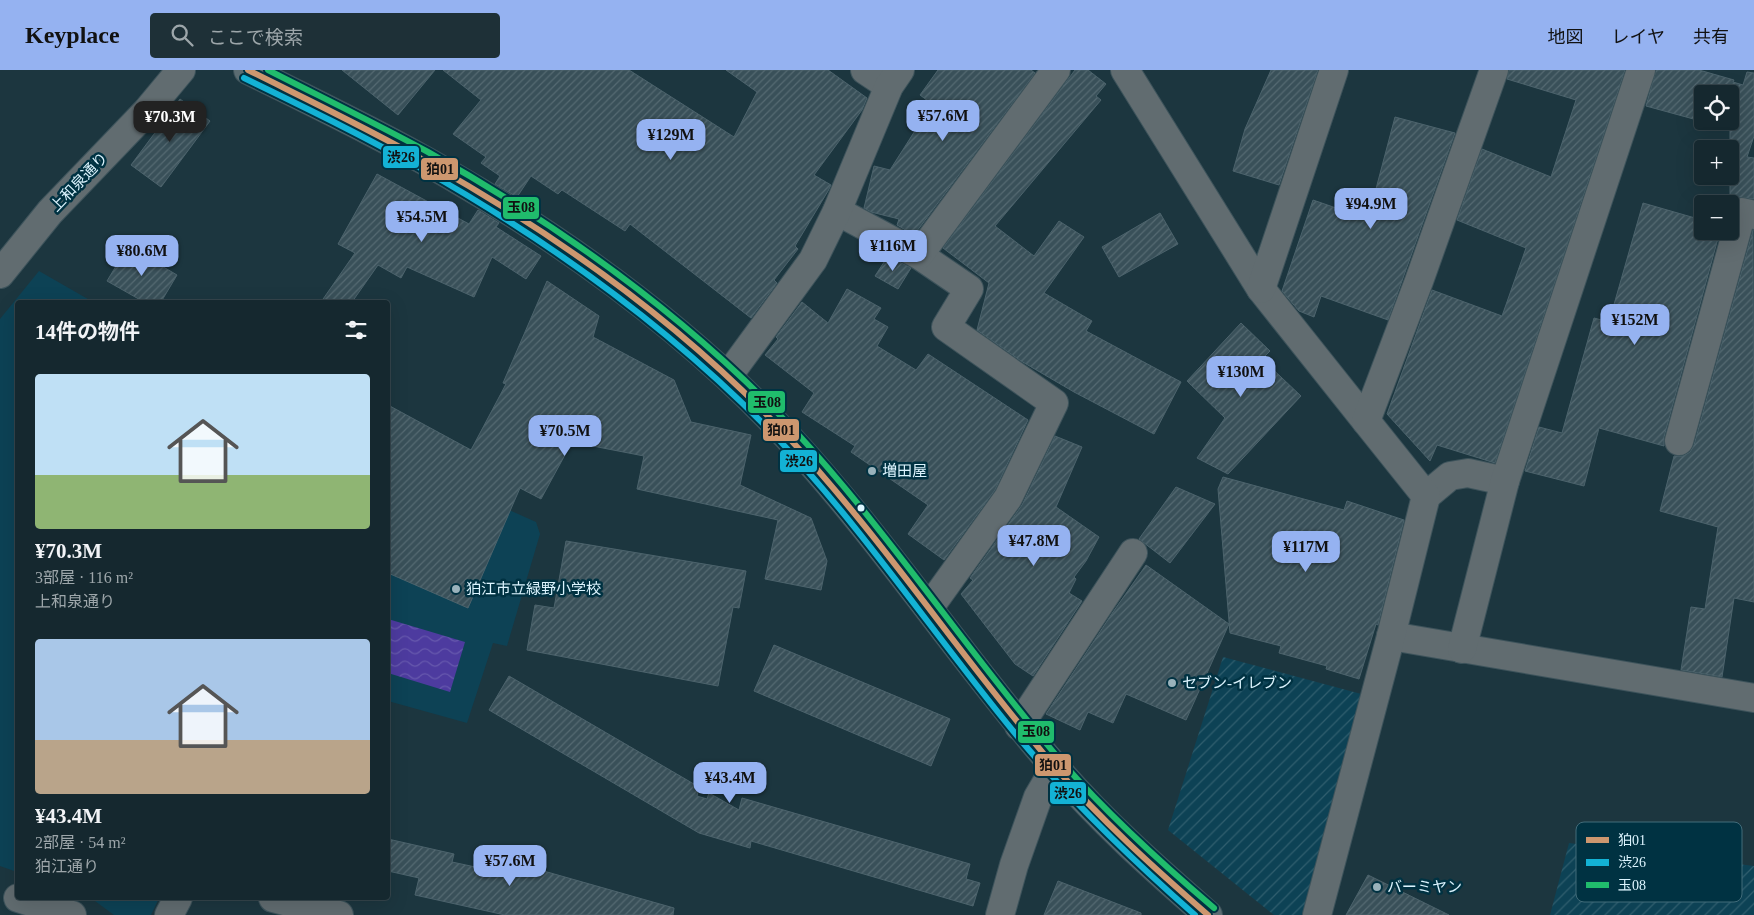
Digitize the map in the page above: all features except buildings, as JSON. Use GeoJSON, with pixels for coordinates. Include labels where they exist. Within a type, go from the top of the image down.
{"type":"FeatureCollection","features":[{"type":"Feature","properties":{"kind":"main road"},"geometry":{"type":"LineString","coordinates":[[248,70],[447,173],[526,221],[618,285],[675,330],[728,376],[815,467],[930,608],[1019,726],[1055,768],[1126,844],[1208,915]]}},
{"type":"Feature","properties":{"kind":"street","name":"上和泉通り"},"geometry":{"type":"LineString","coordinates":[[0,274],[50,212],[146,112],[181,70]]}},
{"type":"Feature","properties":{"kind":"street"},"geometry":{"type":"LineString","coordinates":[[728,376],[813,260],[837,211],[895,78],[865,70]]}},
{"type":"Feature","properties":{"kind":"street"},"geometry":{"type":"LineString","coordinates":[[919,255],[1056,70]]}},
{"type":"Feature","properties":{"kind":"street"},"geometry":{"type":"LineString","coordinates":[[1125,70],[1261,289],[1426,496]]}},
{"type":"Feature","properties":{"kind":"street"},"geometry":{"type":"LineString","coordinates":[[1261,289],[1334,70]]}},
{"type":"Feature","properties":{"kind":"street"},"geometry":{"type":"LineString","coordinates":[[1366,422],[1419,281],[1494,70]]}},
{"type":"Feature","properties":{"kind":"street"},"geometry":{"type":"LineString","coordinates":[[1462,649],[1505,481],[1641,70]]}},
{"type":"Feature","properties":{"kind":"street"},"geometry":{"type":"LineString","coordinates":[[837,211],[919,255],[969,289],[946,327],[1054,403],[1008,498],[930,608]]}},
{"type":"Feature","properties":{"kind":"street"},"geometry":{"type":"LineString","coordinates":[[1679,441],[1742,212],[1754,215]]}},
{"type":"Feature","properties":{"kind":"street"},"geometry":{"type":"LineString","coordinates":[[1317,915],[1426,496],[1450,476],[1468,473],[1505,481]]}},
{"type":"Feature","properties":{"kind":"street"},"geometry":{"type":"LineString","coordinates":[[1019,726],[1133,553]]}},
{"type":"Feature","properties":{"kind":"street"},"geometry":{"type":"LineString","coordinates":[[1391,636],[1754,698]]}},
{"type":"Feature","properties":{"kind":"street"},"geometry":{"type":"LineString","coordinates":[[1000,915],[1014,865],[1038,797],[1055,768]]}},
{"type":"Feature","properties":{"kind":"street"},"geometry":{"type":"LineString","coordinates":[[0,892],[15,896]]}},
{"type":"Feature","properties":{"kind":"street"},"geometry":{"type":"LineString","coordinates":[[27,900],[72,915]]}},
{"type":"Feature","properties":{"kind":"street"},"geometry":{"type":"LineString","coordinates":[[169,915],[177,900]]}},
{"type":"Feature","properties":{"kind":"street"},"geometry":{"type":"LineString","coordinates":[[281,900],[339,915]]}},
{"type":"Feature","properties":{"kind":"shaded area"},"geometry":{"type":"Polygon","coordinates":[[[39,271],[90,300],[15,300],[39,271]]]}},
{"type":"Feature","properties":{"kind":"shaded area"},"geometry":{"type":"Polygon","coordinates":[[[15,301],[15,871],[0,866],[0,319],[15,301]]]}},
{"type":"Feature","properties":{"kind":"shaded area","name":"狛江市立緑野小学校"},"geometry":{"type":"Polygon","coordinates":[[[390,457],[536,522],[540,534],[507,646],[493,643],[467,723],[390,702],[390,457]]]}},
{"type":"Feature","properties":{"kind":"shaded area"},"geometry":{"type":"Polygon","coordinates":[[[1223,657],[1365,695],[1303,915],[1274,915],[1168,830],[1223,657]]]}},
{"type":"Feature","properties":{"kind":"shaded area"},"geometry":{"type":"Polygon","coordinates":[[[1569,843],[1576,844],[1576,902],[1742,902],[1742,865],[1754,866],[1754,915],[1550,915],[1569,843]]]}},
{"type":"Feature","properties":{"kind":"shaded area"},"geometry":{"type":"Polygon","coordinates":[[[94,900],[158,900],[151,915],[114,915],[94,900]]]}},
{"type":"Feature","properties":{"kind":"water"},"geometry":{"type":"Polygon","coordinates":[[[390,620],[465,642],[450,692],[390,674],[390,620]]]}},
{"type":"Feature","properties":{"kind":"transit line","name":"狛01"},"geometry":{"type":"LineString","coordinates":[[248,70],[405,150],[525,221],[572,252],[618,286],[707,358],[748,396],[823,476],[1054,766],[1128,843],[1208,915]]}},
{"type":"Feature","properties":{"kind":"transit line","name":"玉08"},"geometry":{"type":"LineString","coordinates":[[268,70],[428,152],[527,211],[622,278],[668,313],[712,351],[755,390],[830,471],[864,511],[994,679],[1079,781],[1135,838],[1214,908]]}},
{"type":"Feature","properties":{"kind":"transit line","name":"渋26"},"geometry":{"type":"LineString","coordinates":[[244,78],[400,157],[471,197],[519,227],[611,292],[699,363],[740,401],[811,475],[871,547],[985,696],[1056,781],[1124,850],[1195,915]]}},
{"type":"Feature","properties":{"kind":"place","name":"増田屋"},"geometry":{"type":"Point","coordinates":[872,471]}},
{"type":"Feature","properties":{"kind":"place","name":"狛江市立緑野小学校"},"geometry":{"type":"Point","coordinates":[456,589]}},
{"type":"Feature","properties":{"kind":"place","name":"セブン-イレブン"},"geometry":{"type":"Point","coordinates":[1172,683]}},
{"type":"Feature","properties":{"kind":"place","name":"バーミヤン"},"geometry":{"type":"Point","coordinates":[1377,887]}}]}
